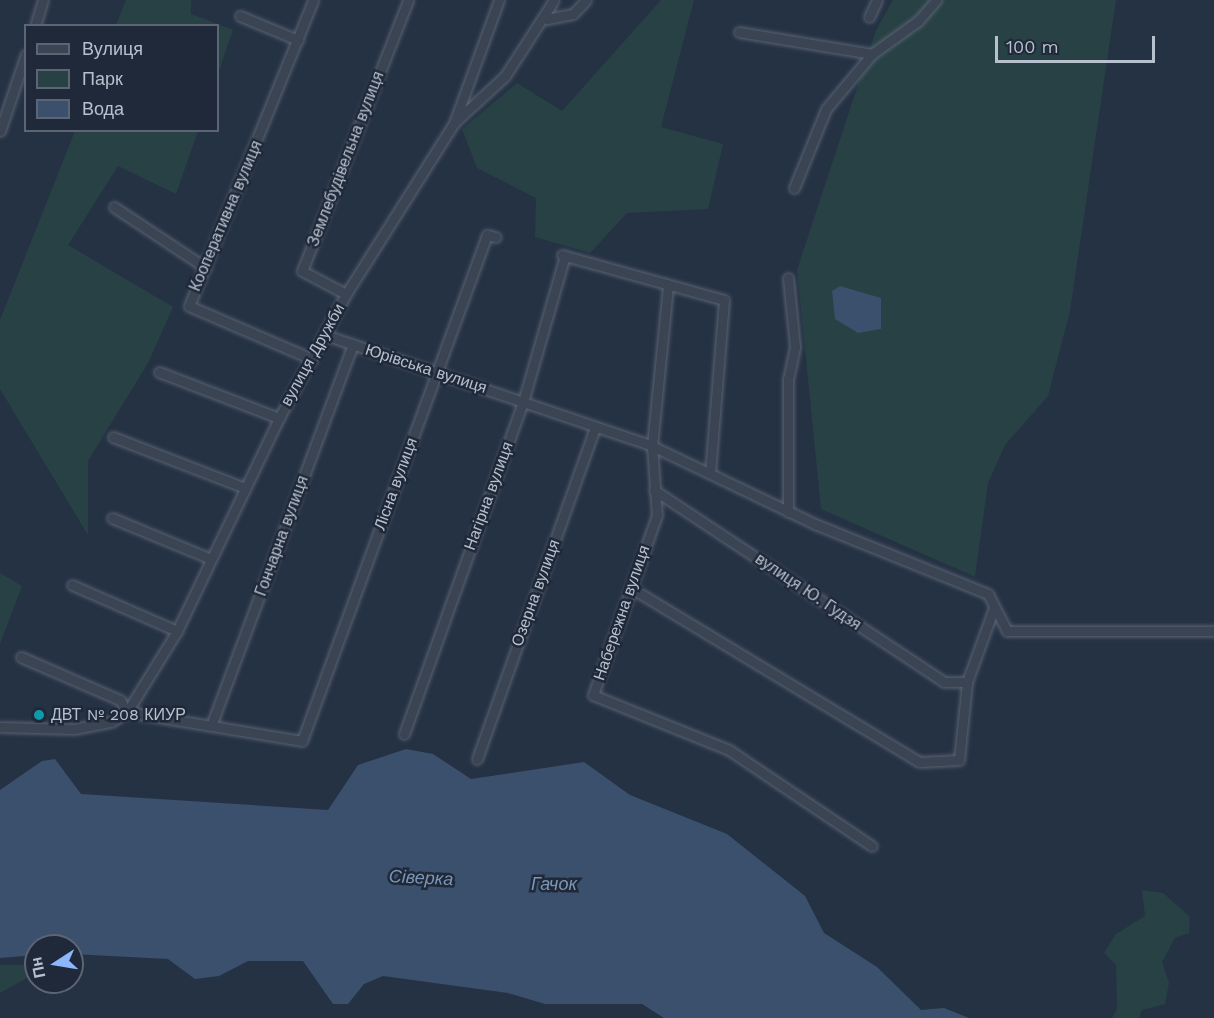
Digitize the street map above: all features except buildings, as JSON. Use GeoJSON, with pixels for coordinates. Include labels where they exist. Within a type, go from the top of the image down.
{"type":"FeatureCollection","features":[{"type":"Feature","properties":{"kind":"street"},"geometry":{"type":"LineString","coordinates":[[36,24],[43,0]]}},
{"type":"Feature","properties":{"kind":"street","name":"Кооперативна вулиця"},"geometry":{"type":"LineString","coordinates":[[312,359],[190,308],[313,0]]}},
{"type":"Feature","properties":{"kind":"street","name":"Землебудівельна вулиця"},"geometry":{"type":"LineString","coordinates":[[346,294],[302,271],[408,0]]}},
{"type":"Feature","properties":{"kind":"street","name":"вулиця Дружби"},"geometry":{"type":"LineString","coordinates":[[127,712],[177,631],[279,418],[346,294],[454,123],[500,0]]}},
{"type":"Feature","properties":{"kind":"street"},"geometry":{"type":"LineString","coordinates":[[454,123],[505,76],[547,19],[554,0]]}},
{"type":"Feature","properties":{"kind":"street"},"geometry":{"type":"LineString","coordinates":[[547,19],[573,14],[586,0]]}},
{"type":"Feature","properties":{"kind":"street"},"geometry":{"type":"LineString","coordinates":[[869,18],[878,0]]}},
{"type":"Feature","properties":{"kind":"street"},"geometry":{"type":"LineString","coordinates":[[794,188],[826,109],[872,54],[918,21],[936,0]]}},
{"type":"Feature","properties":{"kind":"street"},"geometry":{"type":"LineString","coordinates":[[240,16],[298,40]]}},
{"type":"Feature","properties":{"kind":"street"},"geometry":{"type":"LineString","coordinates":[[739,32],[872,54]]}},
{"type":"Feature","properties":{"kind":"street"},"geometry":{"type":"LineString","coordinates":[[0,131],[24,60]]}},
{"type":"Feature","properties":{"kind":"street"},"geometry":{"type":"LineString","coordinates":[[114,207],[206,268]]}},
{"type":"Feature","properties":{"kind":"street","name":"Лісна вулиця"},"geometry":{"type":"LineString","coordinates":[[211,726],[302,741],[487,235],[496,237]]}},
{"type":"Feature","properties":{"kind":"street","name":"Нагірна вулиця"},"geometry":{"type":"LineString","coordinates":[[404,734],[525,403],[563,255],[668,286]]}},
{"type":"Feature","properties":{"kind":"street"},"geometry":{"type":"LineString","coordinates":[[788,278],[795,347],[788,379],[788,512]]}},
{"type":"Feature","properties":{"kind":"street"},"geometry":{"type":"LineString","coordinates":[[668,286],[724,300],[710,473]]}},
{"type":"Feature","properties":{"kind":"street","name":"Набережна вулиця"},"geometry":{"type":"LineString","coordinates":[[668,286],[652,446],[657,515],[593,695],[729,750],[872,846]]}},
{"type":"Feature","properties":{"kind":"street","name":"Юрівська вулиця"},"geometry":{"type":"LineString","coordinates":[[325,335],[652,446],[788,512],[988,594],[1007,631],[1023,634],[1054,628],[1214,631]]}},
{"type":"Feature","properties":{"kind":"street","name":"Гончарна вулиця"},"geometry":{"type":"LineString","coordinates":[[211,726],[353,345]]}},
{"type":"Feature","properties":{"kind":"street"},"geometry":{"type":"LineString","coordinates":[[159,372],[279,418]]}},
{"type":"Feature","properties":{"kind":"street","name":"Озерна вулиця"},"geometry":{"type":"LineString","coordinates":[[477,759],[595,428]]}},
{"type":"Feature","properties":{"kind":"street"},"geometry":{"type":"LineString","coordinates":[[113,437],[245,488]]}},
{"type":"Feature","properties":{"kind":"street","name":"вулиця Ю. Гудзя"},"geometry":{"type":"LineString","coordinates":[[654,490],[944,682],[967,682]]}},
{"type":"Feature","properties":{"kind":"street"},"geometry":{"type":"LineString","coordinates":[[112,518],[211,559]]}},
{"type":"Feature","properties":{"kind":"street"},"geometry":{"type":"LineString","coordinates":[[72,585],[177,631]]}},
{"type":"Feature","properties":{"kind":"street"},"geometry":{"type":"LineString","coordinates":[[631,588],[919,762],[959,760],[967,682],[994,607]]}},
{"type":"Feature","properties":{"kind":"street"},"geometry":{"type":"LineString","coordinates":[[21,657],[120,700],[127,712]]}},
{"type":"Feature","properties":{"kind":"street"},"geometry":{"type":"LineString","coordinates":[[0,727],[74,729],[111,722],[127,712],[211,726]]}},
{"type":"Feature","properties":{"kind":"green space"},"geometry":{"type":"Polygon","coordinates":[[[126,0],[191,0],[191,14],[217,24],[116,24],[126,0]]]}},
{"type":"Feature","properties":{"kind":"green space"},"geometry":{"type":"Polygon","coordinates":[[[661,0],[694,0],[661,127],[723,144],[708,209],[627,213],[590,253],[535,237],[536,198],[477,168],[462,129],[517,83],[562,111],[661,0]]]}},
{"type":"Feature","properties":{"kind":"green space"},"geometry":{"type":"Polygon","coordinates":[[[893,0],[1116,0],[1070,311],[1048,396],[1005,445],[988,483],[975,577],[821,509],[797,270],[876,30],[893,0]]]}},
{"type":"Feature","properties":{"kind":"green space"},"geometry":{"type":"Polygon","coordinates":[[[219,25],[233,30],[219,71],[219,25]]]}},
{"type":"Feature","properties":{"kind":"green space"},"geometry":{"type":"Polygon","coordinates":[[[75,132],[198,132],[176,194],[118,166],[68,245],[173,307],[148,363],[88,461],[88,535],[0,389],[0,320],[75,132]]]}},
{"type":"Feature","properties":{"kind":"green space"},"geometry":{"type":"Polygon","coordinates":[[[0,573],[22,586],[0,644],[0,573]]]}},
{"type":"Feature","properties":{"kind":"green space"},"geometry":{"type":"Polygon","coordinates":[[[1142,890],[1163,893],[1190,917],[1189,933],[1175,938],[1162,962],[1169,983],[1165,1004],[1142,1010],[1139,1018],[1112,1018],[1117,1009],[1116,965],[1104,953],[1116,934],[1145,916],[1142,890]]]}},
{"type":"Feature","properties":{"kind":"green space"},"geometry":{"type":"Polygon","coordinates":[[[0,965],[24,965],[24,980],[0,993],[0,965]]]}},
{"type":"Feature","properties":{"kind":"water"},"geometry":{"type":"Polygon","coordinates":[[[840,286],[881,298],[881,329],[858,333],[835,319],[832,291],[840,286]]]}},
{"type":"Feature","properties":{"kind":"water","name":"Гачок"},"geometry":{"type":"Polygon","coordinates":[[[406,749],[433,754],[471,779],[584,762],[630,795],[727,834],[805,896],[824,933],[877,967],[921,1010],[944,1008],[969,1018],[664,1018],[642,1004],[545,1004],[508,993],[383,976],[364,984],[348,1004],[333,1004],[303,961],[248,961],[219,976],[195,979],[168,959],[84,955],[84,934],[24,934],[24,956],[0,958],[0,790],[42,761],[55,759],[81,794],[328,810],[358,765],[406,749]]]}},
{"type":"Feature","properties":{"kind":"place","name":"ДВТ № 208 КИУР"},"geometry":{"type":"Point","coordinates":[39,715]}},
{"type":"Feature","properties":{"kind":"water label","name":"Сіверка"},"geometry":{"type":"Point","coordinates":[421,878]}}]}
